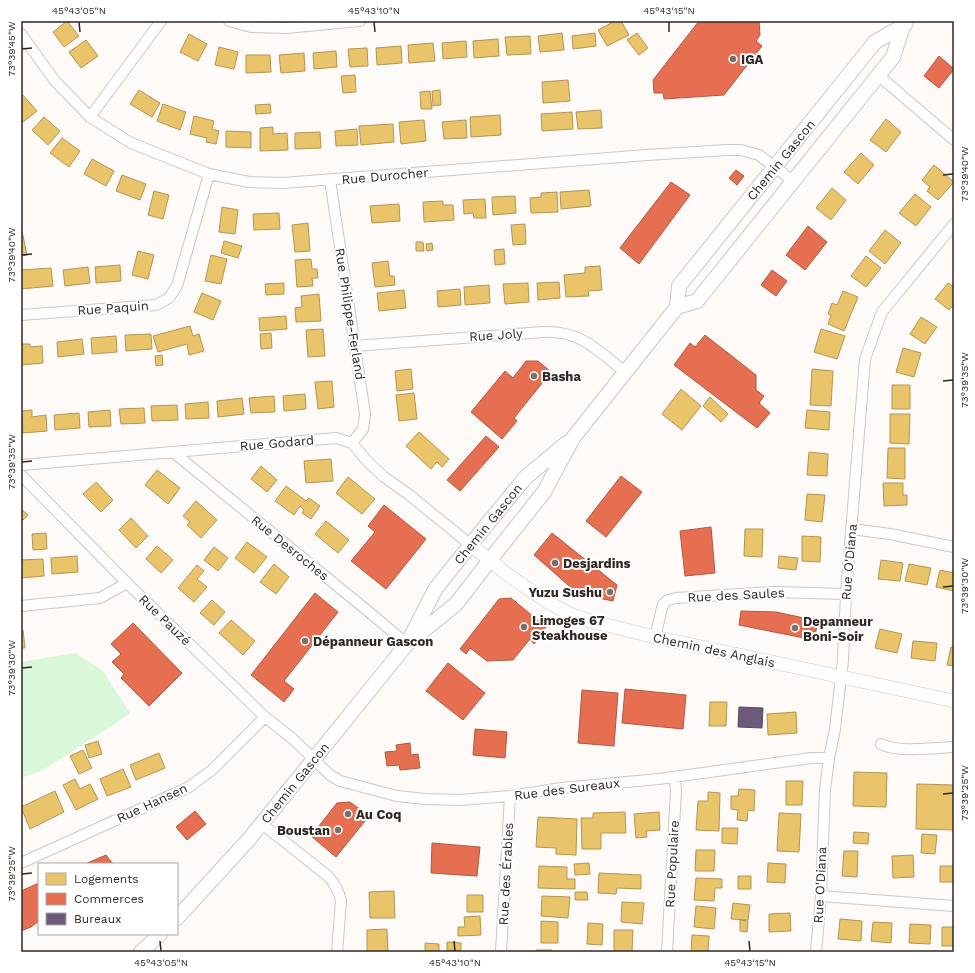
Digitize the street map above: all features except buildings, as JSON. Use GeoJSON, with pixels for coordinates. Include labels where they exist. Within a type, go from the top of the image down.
{"type":"FeatureCollection","features":[{"type":"Feature","properties":{"kind":"main road","name":"Chemin Gascon"},"geometry":{"type":"LineString","coordinates":[[677,307],[697,301],[893,57],[905,24]]}},
{"type":"Feature","properties":{"kind":"main road","name":"Chemin Gascon"},"geometry":{"type":"LineString","coordinates":[[178,917],[262,824],[407,644],[436,588],[471,544],[526,478],[572,438],[677,307],[679,286],[875,42],[905,24]]}},
{"type":"Feature","properties":{"kind":"main road","name":"Chemin Gascon"},"geometry":{"type":"LineString","coordinates":[[407,644],[456,604],[544,492],[572,438]]}},
{"type":"Feature","properties":{"kind":"main road"},"geometry":{"type":"LineString","coordinates":[[141,952],[159,935]]}},
{"type":"Feature","properties":{"kind":"street"},"geometry":{"type":"LineString","coordinates":[[90,117],[162,21]]}},
{"type":"Feature","properties":{"kind":"street"},"geometry":{"type":"LineString","coordinates":[[229,21],[251,27],[360,21]]}},
{"type":"Feature","properties":{"kind":"street","name":"Rue Durocher"},"geometry":{"type":"LineString","coordinates":[[21,34],[55,81],[90,117],[131,143],[209,174],[249,182],[283,184],[727,150],[741,150],[759,155],[776,166],[793,181]]}},
{"type":"Feature","properties":{"kind":"street"},"geometry":{"type":"LineString","coordinates":[[878,75],[954,140]]}},
{"type":"Feature","properties":{"kind":"street","name":"Rue Paquin"},"geometry":{"type":"LineString","coordinates":[[21,315],[156,305],[168,298],[178,286],[209,174]]}},
{"type":"Feature","properties":{"kind":"street","name":"Rue Philippe-Ferland"},"geometry":{"type":"LineString","coordinates":[[330,180],[365,414],[363,429],[352,443]]}},
{"type":"Feature","properties":{"kind":"street","name":"Rue O'Diana"},"geometry":{"type":"LineString","coordinates":[[816,952],[821,896],[824,803],[841,677],[846,594],[865,359],[882,312],[954,224]]}},
{"type":"Feature","properties":{"kind":"street","name":"Rue Joly"},"geometry":{"type":"LineString","coordinates":[[354,346],[490,335],[557,332],[571,334],[580,338],[625,372]]}},
{"type":"Feature","properties":{"kind":"street","name":"Rue Godard"},"geometry":{"type":"LineString","coordinates":[[21,465],[336,438],[352,443]]}},
{"type":"Feature","properties":{"kind":"street"},"geometry":{"type":"LineString","coordinates":[[352,443],[367,461],[384,477],[408,494],[490,560]]}},
{"type":"Feature","properties":{"kind":"street","name":"Rue Desroches"},"geometry":{"type":"LineString","coordinates":[[173,452],[370,612],[407,644]]}},
{"type":"Feature","properties":{"kind":"street","name":"Rue Pauzé"},"geometry":{"type":"LineString","coordinates":[[21,475],[127,582],[265,717],[293,739],[314,760]]}},
{"type":"Feature","properties":{"kind":"street"},"geometry":{"type":"LineString","coordinates":[[852,529],[890,534],[954,547]]}},
{"type":"Feature","properties":{"kind":"street","name":"Chemin des Anglais"},"geometry":{"type":"LineString","coordinates":[[490,560],[508,575],[533,592],[568,613],[597,623],[655,637],[954,701]]}},
{"type":"Feature","properties":{"kind":"street"},"geometry":{"type":"LineString","coordinates":[[21,606],[100,598],[127,582]]}},
{"type":"Feature","properties":{"kind":"street","name":"Rue des Saules"},"geometry":{"type":"LineString","coordinates":[[655,637],[663,604],[672,599],[683,597],[774,592],[846,594]]}},
{"type":"Feature","properties":{"kind":"street","name":"Rue Hansen"},"geometry":{"type":"LineString","coordinates":[[21,863],[189,787],[212,770],[265,717]]}},
{"type":"Feature","properties":{"kind":"street"},"geometry":{"type":"LineString","coordinates":[[881,744],[891,748],[903,749],[954,747]]}},
{"type":"Feature","properties":{"kind":"street","name":"Rue des Sureaux"},"geometry":{"type":"LineString","coordinates":[[314,760],[330,775],[340,781],[398,796],[446,800],[510,796],[562,788],[675,776],[780,761],[829,758]]}},
{"type":"Feature","properties":{"kind":"street","name":"Rue Populaire"},"geometry":{"type":"LineString","coordinates":[[667,952],[676,791],[675,776]]}},
{"type":"Feature","properties":{"kind":"street","name":"Rue des Érables"},"geometry":{"type":"LineString","coordinates":[[501,952],[510,796]]}},
{"type":"Feature","properties":{"kind":"street"},"geometry":{"type":"LineString","coordinates":[[262,824],[328,876],[336,885],[340,901],[337,952]]}},
{"type":"Feature","properties":{"kind":"street"},"geometry":{"type":"LineString","coordinates":[[821,896],[954,906]]}},
{"type":"Feature","properties":{"kind":"green space"},"geometry":{"type":"Polygon","coordinates":[[[75,653],[102,670],[130,713],[43,770],[21,778],[21,662],[75,653]]]}},
{"type":"Feature","properties":{"kind":"place","name":"IGA"},"geometry":{"type":"Point","coordinates":[733,59]}},
{"type":"Feature","properties":{"kind":"place","name":"Basha"},"geometry":{"type":"Point","coordinates":[534,376]}},
{"type":"Feature","properties":{"kind":"place","name":"Desjardins"},"geometry":{"type":"Point","coordinates":[555,563]}},
{"type":"Feature","properties":{"kind":"place","name":"Yuzu Sushu"},"geometry":{"type":"Point","coordinates":[610,592]}},
{"type":"Feature","properties":{"kind":"place","name":"Limoges 67 Steakhouse"},"geometry":{"type":"Point","coordinates":[524,627]}},
{"type":"Feature","properties":{"kind":"place","name":"Depanneur Boni-Soir"},"geometry":{"type":"Point","coordinates":[795,628]}},
{"type":"Feature","properties":{"kind":"place","name":"Dépanneur Gascon"},"geometry":{"type":"Point","coordinates":[305,641]}},
{"type":"Feature","properties":{"kind":"place","name":"Au Coq"},"geometry":{"type":"Point","coordinates":[348,814]}},
{"type":"Feature","properties":{"kind":"place","name":"Boustan"},"geometry":{"type":"Point","coordinates":[338,830]}}]}
